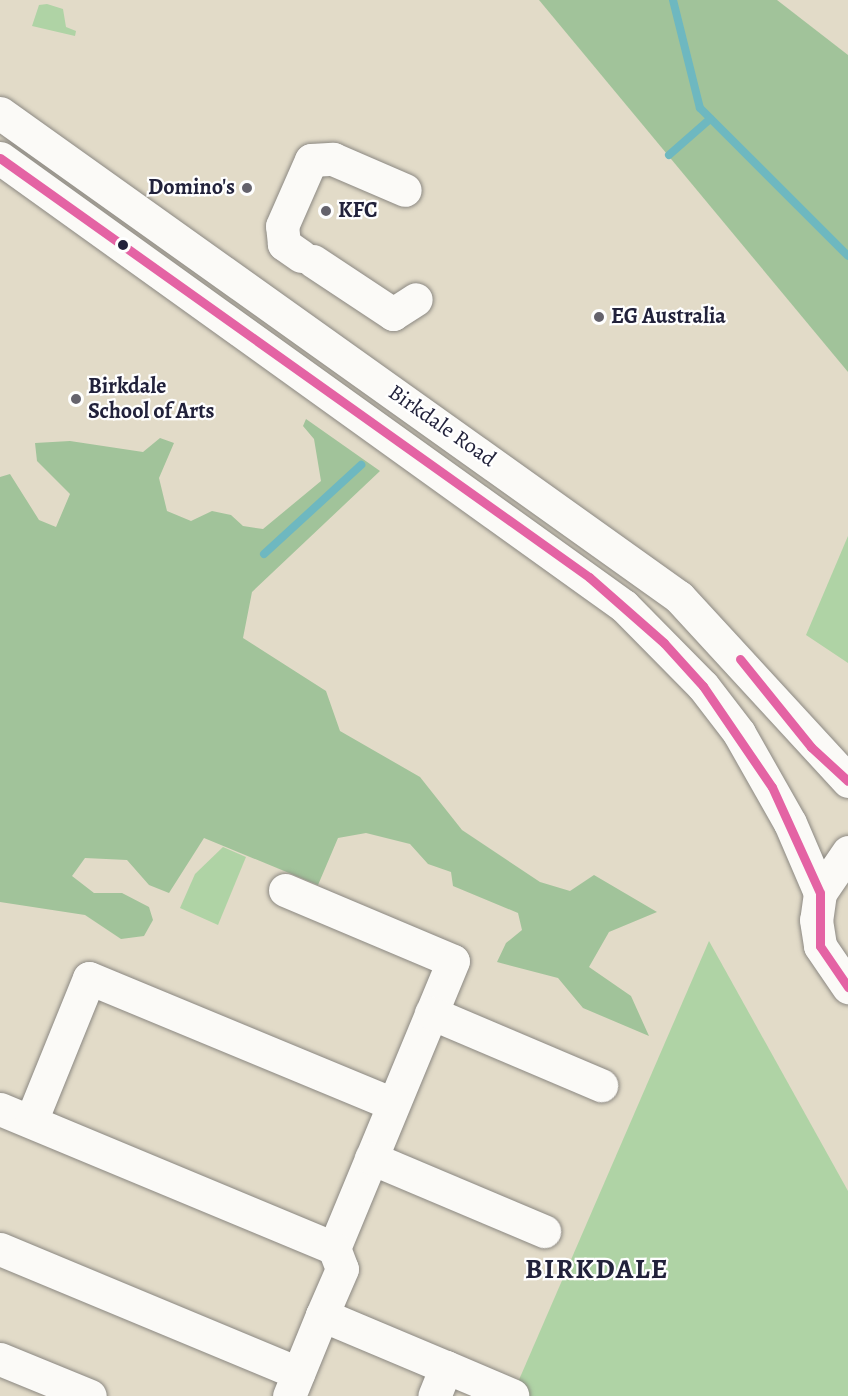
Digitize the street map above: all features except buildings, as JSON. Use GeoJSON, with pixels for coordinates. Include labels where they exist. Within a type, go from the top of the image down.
{"type":"FeatureCollection","features":[{"type":"Feature","properties":{"kind":"street","name":"Birkdale Road"},"geometry":{"type":"LineString","coordinates":[[0,113],[666,587],[750,670],[811,747],[848,781]]}},
{"type":"Feature","properties":{"kind":"street","name":"Birkdale Road"},"geometry":{"type":"LineString","coordinates":[[0,158],[624,606],[704,687],[739,733],[790,823],[820,892]]}},
{"type":"Feature","properties":{"kind":"street"},"geometry":{"type":"LineString","coordinates":[[405,190],[333,159],[311,160],[282,226],[284,244],[393,314],[416,299]]}},
{"type":"Feature","properties":{"kind":"street"},"geometry":{"type":"LineString","coordinates":[[848,852],[820,892],[820,946],[848,987]]}},
{"type":"Feature","properties":{"kind":"street"},"geometry":{"type":"LineString","coordinates":[[0,1250],[293,1384],[342,1269],[334,1248],[453,961],[285,890]]}},
{"type":"Feature","properties":{"kind":"street"},"geometry":{"type":"LineString","coordinates":[[31,1121],[90,978],[393,1104]]}},
{"type":"Feature","properties":{"kind":"street"},"geometry":{"type":"LineString","coordinates":[[431,1013],[601,1085]]}},
{"type":"Feature","properties":{"kind":"street"},"geometry":{"type":"LineString","coordinates":[[0,1109],[334,1248]]}},
{"type":"Feature","properties":{"kind":"street"},"geometry":{"type":"LineString","coordinates":[[371,1158],[544,1231]]}},
{"type":"Feature","properties":{"kind":"street"},"geometry":{"type":"LineString","coordinates":[[322,1316],[440,1382],[512,1395]]}},
{"type":"Feature","properties":{"kind":"street"},"geometry":{"type":"LineString","coordinates":[[0,1359],[80,1394]]}},
{"type":"Feature","properties":{"kind":"green space"},"geometry":{"type":"Polygon","coordinates":[[[539,0],[777,0],[848,55],[848,372],[539,0]]]}},
{"type":"Feature","properties":{"kind":"green space"},"geometry":{"type":"Polygon","coordinates":[[[47,4],[63,9],[66,27],[76,31],[75,36],[32,26],[39,5],[47,4]]]}},
{"type":"Feature","properties":{"kind":"green space"},"geometry":{"type":"Polygon","coordinates":[[[306,419],[380,471],[252,592],[243,638],[326,691],[340,731],[420,777],[462,830],[540,882],[570,891],[594,875],[657,912],[609,932],[589,967],[631,996],[649,1036],[583,1008],[558,978],[497,962],[506,943],[522,930],[518,913],[453,886],[451,872],[428,864],[410,844],[366,833],[338,838],[318,885],[204,838],[169,893],[149,885],[127,860],[85,858],[72,876],[94,893],[122,893],[149,907],[153,920],[144,936],[121,939],[85,915],[0,902],[0,477],[10,474],[39,520],[56,527],[70,494],[37,461],[35,443],[70,441],[143,452],[160,438],[174,443],[159,478],[167,511],[191,521],[212,511],[231,515],[243,526],[263,529],[321,481],[314,439],[303,426],[306,419]]]}},
{"type":"Feature","properties":{"kind":"green space"},"geometry":{"type":"Polygon","coordinates":[[[848,536],[848,663],[806,635],[848,536]]]}},
{"type":"Feature","properties":{"kind":"green space"},"geometry":{"type":"Polygon","coordinates":[[[223,847],[246,857],[218,925],[180,908],[195,874],[223,847]]]}},
{"type":"Feature","properties":{"kind":"green space"},"geometry":{"type":"Polygon","coordinates":[[[709,941],[848,1191],[848,1396],[512,1396],[709,941]]]}},
{"type":"Feature","properties":{"kind":"waterway"},"geometry":{"type":"LineString","coordinates":[[673,0],[700,108],[848,256]]}},
{"type":"Feature","properties":{"kind":"waterway"},"geometry":{"type":"LineString","coordinates":[[669,155],[710,119]]}},
{"type":"Feature","properties":{"kind":"waterway"},"geometry":{"type":"LineString","coordinates":[[264,554],[361,465]]}},
{"type":"Feature","properties":{"kind":"transit line"},"geometry":{"type":"LineString","coordinates":[[0,158],[589,577],[664,643],[703,686],[772,787],[820,893],[820,946],[848,987]]}},
{"type":"Feature","properties":{"kind":"transit line"},"geometry":{"type":"LineString","coordinates":[[740,659],[811,747],[848,781]]}},
{"type":"Feature","properties":{"kind":"place","name":"Domino's"},"geometry":{"type":"Point","coordinates":[247,188]}},
{"type":"Feature","properties":{"kind":"place","name":"KFC"},"geometry":{"type":"Point","coordinates":[326,211]}},
{"type":"Feature","properties":{"kind":"place","name":"EG Australia"},"geometry":{"type":"Point","coordinates":[599,317]}},
{"type":"Feature","properties":{"kind":"place","name":"Birkdale School of Arts"},"geometry":{"type":"Point","coordinates":[76,399]}},
{"type":"Feature","properties":{"kind":"district","name":"BIRKDALE"},"geometry":{"type":"Point","coordinates":[597,1269]}}]}
